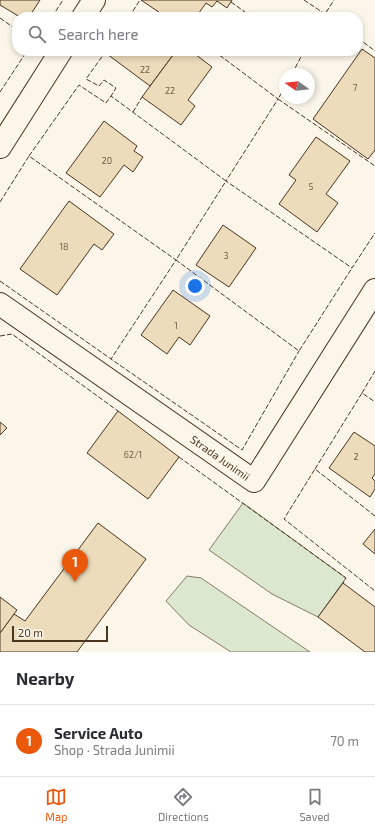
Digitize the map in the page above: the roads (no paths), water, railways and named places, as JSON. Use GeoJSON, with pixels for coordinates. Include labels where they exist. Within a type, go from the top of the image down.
{"type":"FeatureCollection","features":[{"type":"Feature","properties":{"kind":"street"},"geometry":{"type":"LineString","coordinates":[[86,12],[94,0]]}},
{"type":"Feature","properties":{"kind":"street"},"geometry":{"type":"LineString","coordinates":[[0,147],[58,56]]}},
{"type":"Feature","properties":{"kind":"street","name":"Strada Junimii"},"geometry":{"type":"LineString","coordinates":[[0,304],[254,481],[375,290]]}},
{"type":"Feature","properties":{"kind":"place","name":"Service Auto"},"geometry":{"type":"Point","coordinates":[75,582]}}]}
